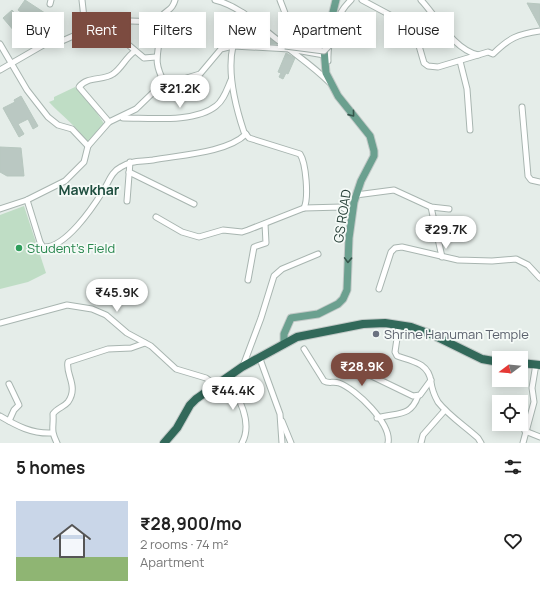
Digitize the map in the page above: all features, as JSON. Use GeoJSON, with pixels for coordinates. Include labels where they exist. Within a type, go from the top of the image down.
{"type":"FeatureCollection","features":[{"type":"Feature","properties":{"kind":"highway"},"geometry":{"type":"LineString","coordinates":[[164,443],[178,428],[193,402],[215,385],[226,380],[242,367],[260,359],[304,334],[327,332],[363,324],[399,325],[421,330],[482,359],[492,361]]}},
{"type":"Feature","properties":{"kind":"highway"},"geometry":{"type":"LineString","coordinates":[[528,363],[538,364]]}},
{"type":"Feature","properties":{"kind":"main road","name":"GS ROAD"},"geometry":{"type":"LineString","coordinates":[[284,344],[284,334],[291,318],[318,314],[338,304],[343,299],[347,290],[349,238],[356,195],[360,181],[374,156],[374,146],[370,136],[329,82],[324,64],[324,53],[336,0]]}},
{"type":"Feature","properties":{"kind":"street"},"geometry":{"type":"LineString","coordinates":[[82,0],[83,12]]}},
{"type":"Feature","properties":{"kind":"street"},"geometry":{"type":"LineString","coordinates":[[167,12],[171,9],[175,0]]}},
{"type":"Feature","properties":{"kind":"street"},"geometry":{"type":"LineString","coordinates":[[214,0],[228,4],[241,12]]}},
{"type":"Feature","properties":{"kind":"street"},"geometry":{"type":"LineString","coordinates":[[280,0],[284,12]]}},
{"type":"Feature","properties":{"kind":"street"},"geometry":{"type":"LineString","coordinates":[[342,12],[351,0]]}},
{"type":"Feature","properties":{"kind":"street"},"geometry":{"type":"LineString","coordinates":[[362,0],[405,23],[417,39],[422,60],[428,66],[438,67],[488,52],[493,54],[502,45],[518,35],[540,31]]}},
{"type":"Feature","properties":{"kind":"street"},"geometry":{"type":"LineString","coordinates":[[421,0],[450,36],[470,53],[479,55]]}},
{"type":"Feature","properties":{"kind":"street"},"geometry":{"type":"LineString","coordinates":[[270,34],[278,40]]}},
{"type":"Feature","properties":{"kind":"street"},"geometry":{"type":"LineString","coordinates":[[0,70],[45,44],[62,41],[72,37]]}},
{"type":"Feature","properties":{"kind":"street"},"geometry":{"type":"LineString","coordinates":[[0,44],[27,90],[48,117],[58,125],[72,129],[88,146]]}},
{"type":"Feature","properties":{"kind":"street"},"geometry":{"type":"LineString","coordinates":[[131,48],[144,58],[156,57]]}},
{"type":"Feature","properties":{"kind":"street"},"geometry":{"type":"LineString","coordinates":[[158,48],[156,57],[159,74],[164,82]]}},
{"type":"Feature","properties":{"kind":"street"},"geometry":{"type":"LineString","coordinates":[[0,209],[27,200],[65,181],[84,162],[88,146],[109,122],[121,118],[136,109],[164,82],[196,76],[204,70],[216,53],[224,48]]}},
{"type":"Feature","properties":{"kind":"street"},"geometry":{"type":"LineString","coordinates":[[232,48],[231,54],[231,79],[246,134],[255,140],[300,154],[304,162],[307,193],[304,208]]}},
{"type":"Feature","properties":{"kind":"street"},"geometry":{"type":"LineString","coordinates":[[289,48],[314,66],[329,82]]}},
{"type":"Feature","properties":{"kind":"street"},"geometry":{"type":"LineString","coordinates":[[297,48],[324,53],[328,48]]}},
{"type":"Feature","properties":{"kind":"street"},"geometry":{"type":"LineString","coordinates":[[329,82],[328,59],[330,48]]}},
{"type":"Feature","properties":{"kind":"street"},"geometry":{"type":"LineString","coordinates":[[109,122],[79,87],[88,81],[113,74],[124,60],[135,51]]}},
{"type":"Feature","properties":{"kind":"street"},"geometry":{"type":"LineString","coordinates":[[460,61],[467,89],[470,130]]}},
{"type":"Feature","properties":{"kind":"street"},"geometry":{"type":"LineString","coordinates":[[121,118],[186,117],[203,113],[217,106],[221,101],[231,79]]}},
{"type":"Feature","properties":{"kind":"street"},"geometry":{"type":"LineString","coordinates":[[522,107],[528,176],[531,180],[540,182]]}},
{"type":"Feature","properties":{"kind":"street"},"geometry":{"type":"LineString","coordinates":[[27,200],[40,242],[43,247],[53,246],[58,244],[79,224],[95,204],[114,171],[130,162],[221,148],[239,141],[246,134]]}},
{"type":"Feature","properties":{"kind":"street"},"geometry":{"type":"LineString","coordinates":[[127,201],[130,162]]}},
{"type":"Feature","properties":{"kind":"street"},"geometry":{"type":"LineString","coordinates":[[129,172],[194,204]]}},
{"type":"Feature","properties":{"kind":"street"},"geometry":{"type":"LineString","coordinates":[[356,195],[394,190],[431,207],[449,209]]}},
{"type":"Feature","properties":{"kind":"street"},"geometry":{"type":"LineString","coordinates":[[156,217],[182,232],[200,237],[223,230],[242,232],[304,208],[342,207],[352,214]]}},
{"type":"Feature","properties":{"kind":"street"},"geometry":{"type":"LineString","coordinates":[[431,207],[442,258]]}},
{"type":"Feature","properties":{"kind":"street"},"geometry":{"type":"LineString","coordinates":[[248,280],[254,247],[266,243],[265,224]]}},
{"type":"Feature","properties":{"kind":"street"},"geometry":{"type":"LineString","coordinates":[[379,289],[391,252],[396,248],[402,247],[442,258],[471,261],[516,259],[528,265],[540,278]]}},
{"type":"Feature","properties":{"kind":"street"},"geometry":{"type":"LineString","coordinates":[[242,367],[261,318],[274,276],[282,268],[318,254]]}},
{"type":"Feature","properties":{"kind":"street"},"geometry":{"type":"LineString","coordinates":[[0,323],[42,310],[72,304],[101,312],[127,333],[146,342],[176,369],[206,378],[215,385]]}},
{"type":"Feature","properties":{"kind":"street"},"geometry":{"type":"LineString","coordinates":[[399,325],[395,352],[397,356],[423,366],[429,373],[434,396],[445,410],[471,431],[481,443]]}},
{"type":"Feature","properties":{"kind":"street"},"geometry":{"type":"LineString","coordinates":[[57,443],[52,433],[54,414],[56,410],[68,401],[72,390],[72,378],[68,367],[68,362],[108,349],[131,348],[146,342]]}},
{"type":"Feature","properties":{"kind":"street"},"geometry":{"type":"LineString","coordinates":[[304,349],[324,381],[329,383],[339,383],[363,399],[387,430],[388,443]]}},
{"type":"Feature","properties":{"kind":"street"},"geometry":{"type":"LineString","coordinates":[[260,359],[291,443]]}},
{"type":"Feature","properties":{"kind":"street"},"geometry":{"type":"LineString","coordinates":[[528,421],[534,402],[532,388],[538,364]]}},
{"type":"Feature","properties":{"kind":"street"},"geometry":{"type":"LineString","coordinates":[[355,368],[401,392],[418,396]]}},
{"type":"Feature","properties":{"kind":"street"},"geometry":{"type":"LineString","coordinates":[[226,380],[231,386],[241,406],[247,432],[245,441]]}},
{"type":"Feature","properties":{"kind":"street"},"geometry":{"type":"LineString","coordinates":[[378,418],[410,411],[418,396],[431,380]]}},
{"type":"Feature","properties":{"kind":"street"},"geometry":{"type":"LineString","coordinates":[[9,384],[19,405],[14,410],[9,421]]}},
{"type":"Feature","properties":{"kind":"street"},"geometry":{"type":"LineString","coordinates":[[420,443],[423,435],[445,410]]}},
{"type":"Feature","properties":{"kind":"street"},"geometry":{"type":"LineString","coordinates":[[0,416],[30,431],[52,433]]}},
{"type":"Feature","properties":{"kind":"street"},"geometry":{"type":"LineString","coordinates":[[281,418],[282,443]]}},
{"type":"Feature","properties":{"kind":"street"},"geometry":{"type":"LineString","coordinates":[[523,443],[525,431],[540,437]]}},
{"type":"Feature","properties":{"kind":"green space"},"geometry":{"type":"Polygon","coordinates":[[[75,87],[91,104],[105,125],[88,144],[85,138],[49,102],[54,100],[54,97],[75,87]]]}},
{"type":"Feature","properties":{"kind":"green space","name":"Student's Field"},"geometry":{"type":"Polygon","coordinates":[[[24,206],[46,273],[28,282],[0,289],[0,215],[24,206]]]}},
{"type":"Feature","properties":{"kind":"building"},"geometry":{"type":"Polygon","coordinates":[[[25,0],[43,12],[21,12],[18,10],[25,0]]]}},
{"type":"Feature","properties":{"kind":"building"},"geometry":{"type":"Polygon","coordinates":[[[527,3],[540,4],[540,27],[527,3]]]}},
{"type":"Feature","properties":{"kind":"building"},"geometry":{"type":"Polygon","coordinates":[[[12,10],[14,12],[12,12],[12,28],[3,18],[12,10]]]}},
{"type":"Feature","properties":{"kind":"building"},"geometry":{"type":"Polygon","coordinates":[[[270,38],[277,44],[270,44],[270,38]]]}},
{"type":"Feature","properties":{"kind":"building"},"geometry":{"type":"Polygon","coordinates":[[[286,53],[295,58],[288,74],[286,73],[283,79],[279,77],[281,73],[278,72],[286,53]]]}},
{"type":"Feature","properties":{"kind":"building"},"geometry":{"type":"Polygon","coordinates":[[[21,96],[38,126],[33,129],[28,119],[18,124],[24,134],[19,137],[3,108],[15,102],[14,100],[21,96]]]}},
{"type":"Feature","properties":{"kind":"building"},"geometry":{"type":"Polygon","coordinates":[[[0,147],[21,148],[24,176],[7,176],[0,172],[0,147]]]}},
{"type":"Feature","properties":{"kind":"place","name":"Student's Field"},"geometry":{"type":"Point","coordinates":[19,248]}},
{"type":"Feature","properties":{"kind":"place","name":"Shrine Hanuman Temple"},"geometry":{"type":"Point","coordinates":[376,334]}},
{"type":"Feature","properties":{"kind":"district","name":"Mawkhar"},"geometry":{"type":"Point","coordinates":[89,189]}}]}
